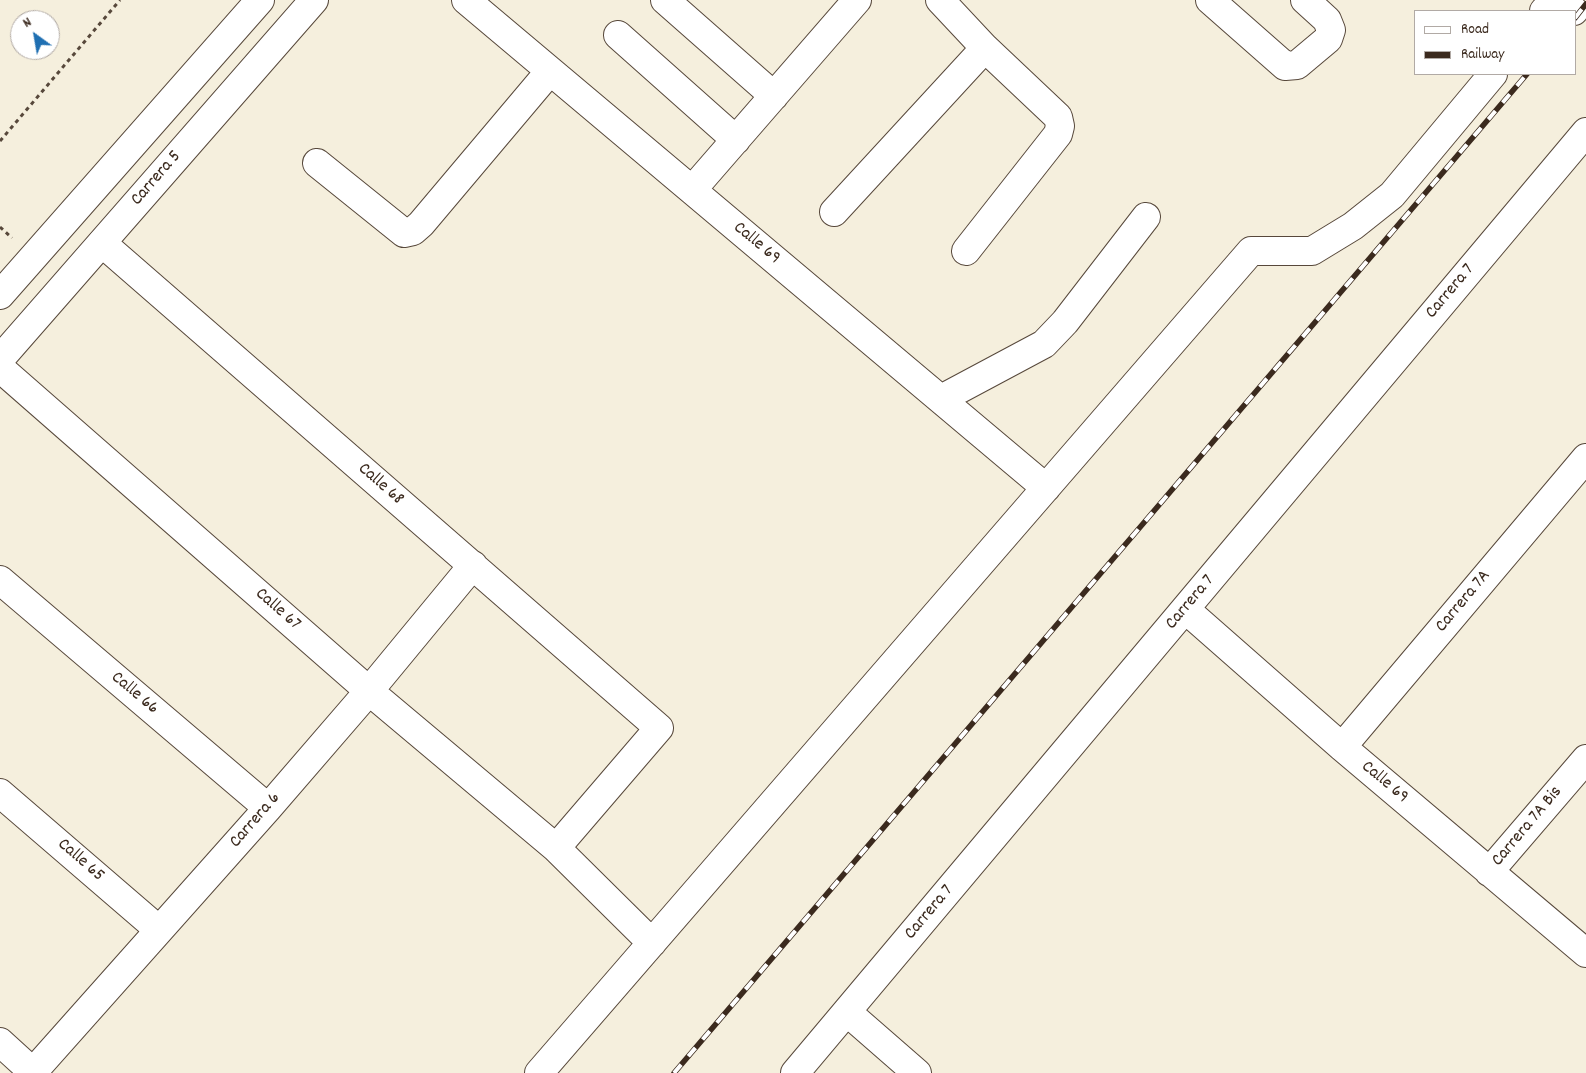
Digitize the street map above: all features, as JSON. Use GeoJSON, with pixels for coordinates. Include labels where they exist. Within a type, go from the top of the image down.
{"type":"FeatureCollection","features":[{"type":"Feature","properties":{"kind":"main road"},"geometry":{"type":"LineString","coordinates":[[0,295],[260,0]]}},
{"type":"Feature","properties":{"kind":"main road","name":"Carrera 5"},"geometry":{"type":"LineString","coordinates":[[0,359],[314,0]]}},
{"type":"Feature","properties":{"kind":"main road","name":"Calle 69"},"geometry":{"type":"LineString","coordinates":[[466,0],[1046,488]]}},
{"type":"Feature","properties":{"kind":"main road"},"geometry":{"type":"LineString","coordinates":[[692,190],[857,0]]}},
{"type":"Feature","properties":{"kind":"main road"},"geometry":{"type":"LineString","coordinates":[[940,0],[985,48],[1058,117],[1060,126],[1058,134],[966,252]]}},
{"type":"Feature","properties":{"kind":"main road"},"geometry":{"type":"LineString","coordinates":[[1210,0],[1285,66],[1297,65],[1328,38],[1331,30],[1326,20],[1304,0]]}},
{"type":"Feature","properties":{"kind":"main road"},"geometry":{"type":"LineString","coordinates":[[1545,10],[1554,0]]}},
{"type":"Feature","properties":{"kind":"main road"},"geometry":{"type":"LineString","coordinates":[[1561,0],[1572,10]]}},
{"type":"Feature","properties":{"kind":"main road"},"geometry":{"type":"LineString","coordinates":[[672,2],[774,96]]}},
{"type":"Feature","properties":{"kind":"main road"},"geometry":{"type":"LineString","coordinates":[[1576,14],[1586,22]]}},
{"type":"Feature","properties":{"kind":"main road"},"geometry":{"type":"LineString","coordinates":[[618,35],[736,140]]}},
{"type":"Feature","properties":{"kind":"main road"},"geometry":{"type":"LineString","coordinates":[[834,212],[985,48]]}},
{"type":"Feature","properties":{"kind":"main road"},"geometry":{"type":"LineString","coordinates":[[317,163],[404,233],[413,231],[421,224],[550,71]]}},
{"type":"Feature","properties":{"kind":"main road"},"geometry":{"type":"LineString","coordinates":[[538,1073],[1251,251],[1312,251],[1353,226],[1392,195],[1492,75]]}},
{"type":"Feature","properties":{"kind":"main road","name":"Carrera 7"},"geometry":{"type":"LineString","coordinates":[[795,1073],[1586,132]]}},
{"type":"Feature","properties":{"kind":"main road"},"geometry":{"type":"LineString","coordinates":[[941,399],[1044,344],[1065,322],[1146,217]]}},
{"type":"Feature","properties":{"kind":"main road","name":"Calle 68"},"geometry":{"type":"LineString","coordinates":[[102,243],[659,728],[556,848]]}},
{"type":"Feature","properties":{"kind":"main road","name":"Calle 67"},"geometry":{"type":"LineString","coordinates":[[0,368],[369,690],[556,848],[652,943]]}},
{"type":"Feature","properties":{"kind":"main road","name":"Carrera 7A"},"geometry":{"type":"LineString","coordinates":[[1342,747],[1586,458]]}},
{"type":"Feature","properties":{"kind":"main road","name":"Carrera 6"},"geometry":{"type":"LineString","coordinates":[[33,1072],[268,808],[473,565]]}},
{"type":"Feature","properties":{"kind":"main road","name":"Calle 66"},"geometry":{"type":"LineString","coordinates":[[0,580],[268,808]]}},
{"type":"Feature","properties":{"kind":"main road","name":"Calle 69"},"geometry":{"type":"LineString","coordinates":[[1185,609],[1342,747],[1586,953]]}},
{"type":"Feature","properties":{"kind":"main road","name":"Carrera 7A Bis"},"geometry":{"type":"LineString","coordinates":[[1489,872],[1586,759]]}},
{"type":"Feature","properties":{"kind":"main road","name":"Calle 65"},"geometry":{"type":"LineString","coordinates":[[0,792],[160,930]]}},
{"type":"Feature","properties":{"kind":"main road"},"geometry":{"type":"LineString","coordinates":[[847,1012],[917,1073]]}},
{"type":"Feature","properties":{"kind":"main road"},"geometry":{"type":"LineString","coordinates":[[0,1042],[33,1072]]}},
{"type":"Feature","properties":{"kind":"path"},"geometry":{"type":"LineString","coordinates":[[0,141],[120,0]]}},
{"type":"Feature","properties":{"kind":"path"},"geometry":{"type":"LineString","coordinates":[[0,227],[18,244]]}},
{"type":"Feature","properties":{"kind":"railway"},"geometry":{"type":"LineString","coordinates":[[1576,17],[1586,4]]}},
{"type":"Feature","properties":{"kind":"railway"},"geometry":{"type":"LineString","coordinates":[[674,1073],[1526,75]]}}]}
